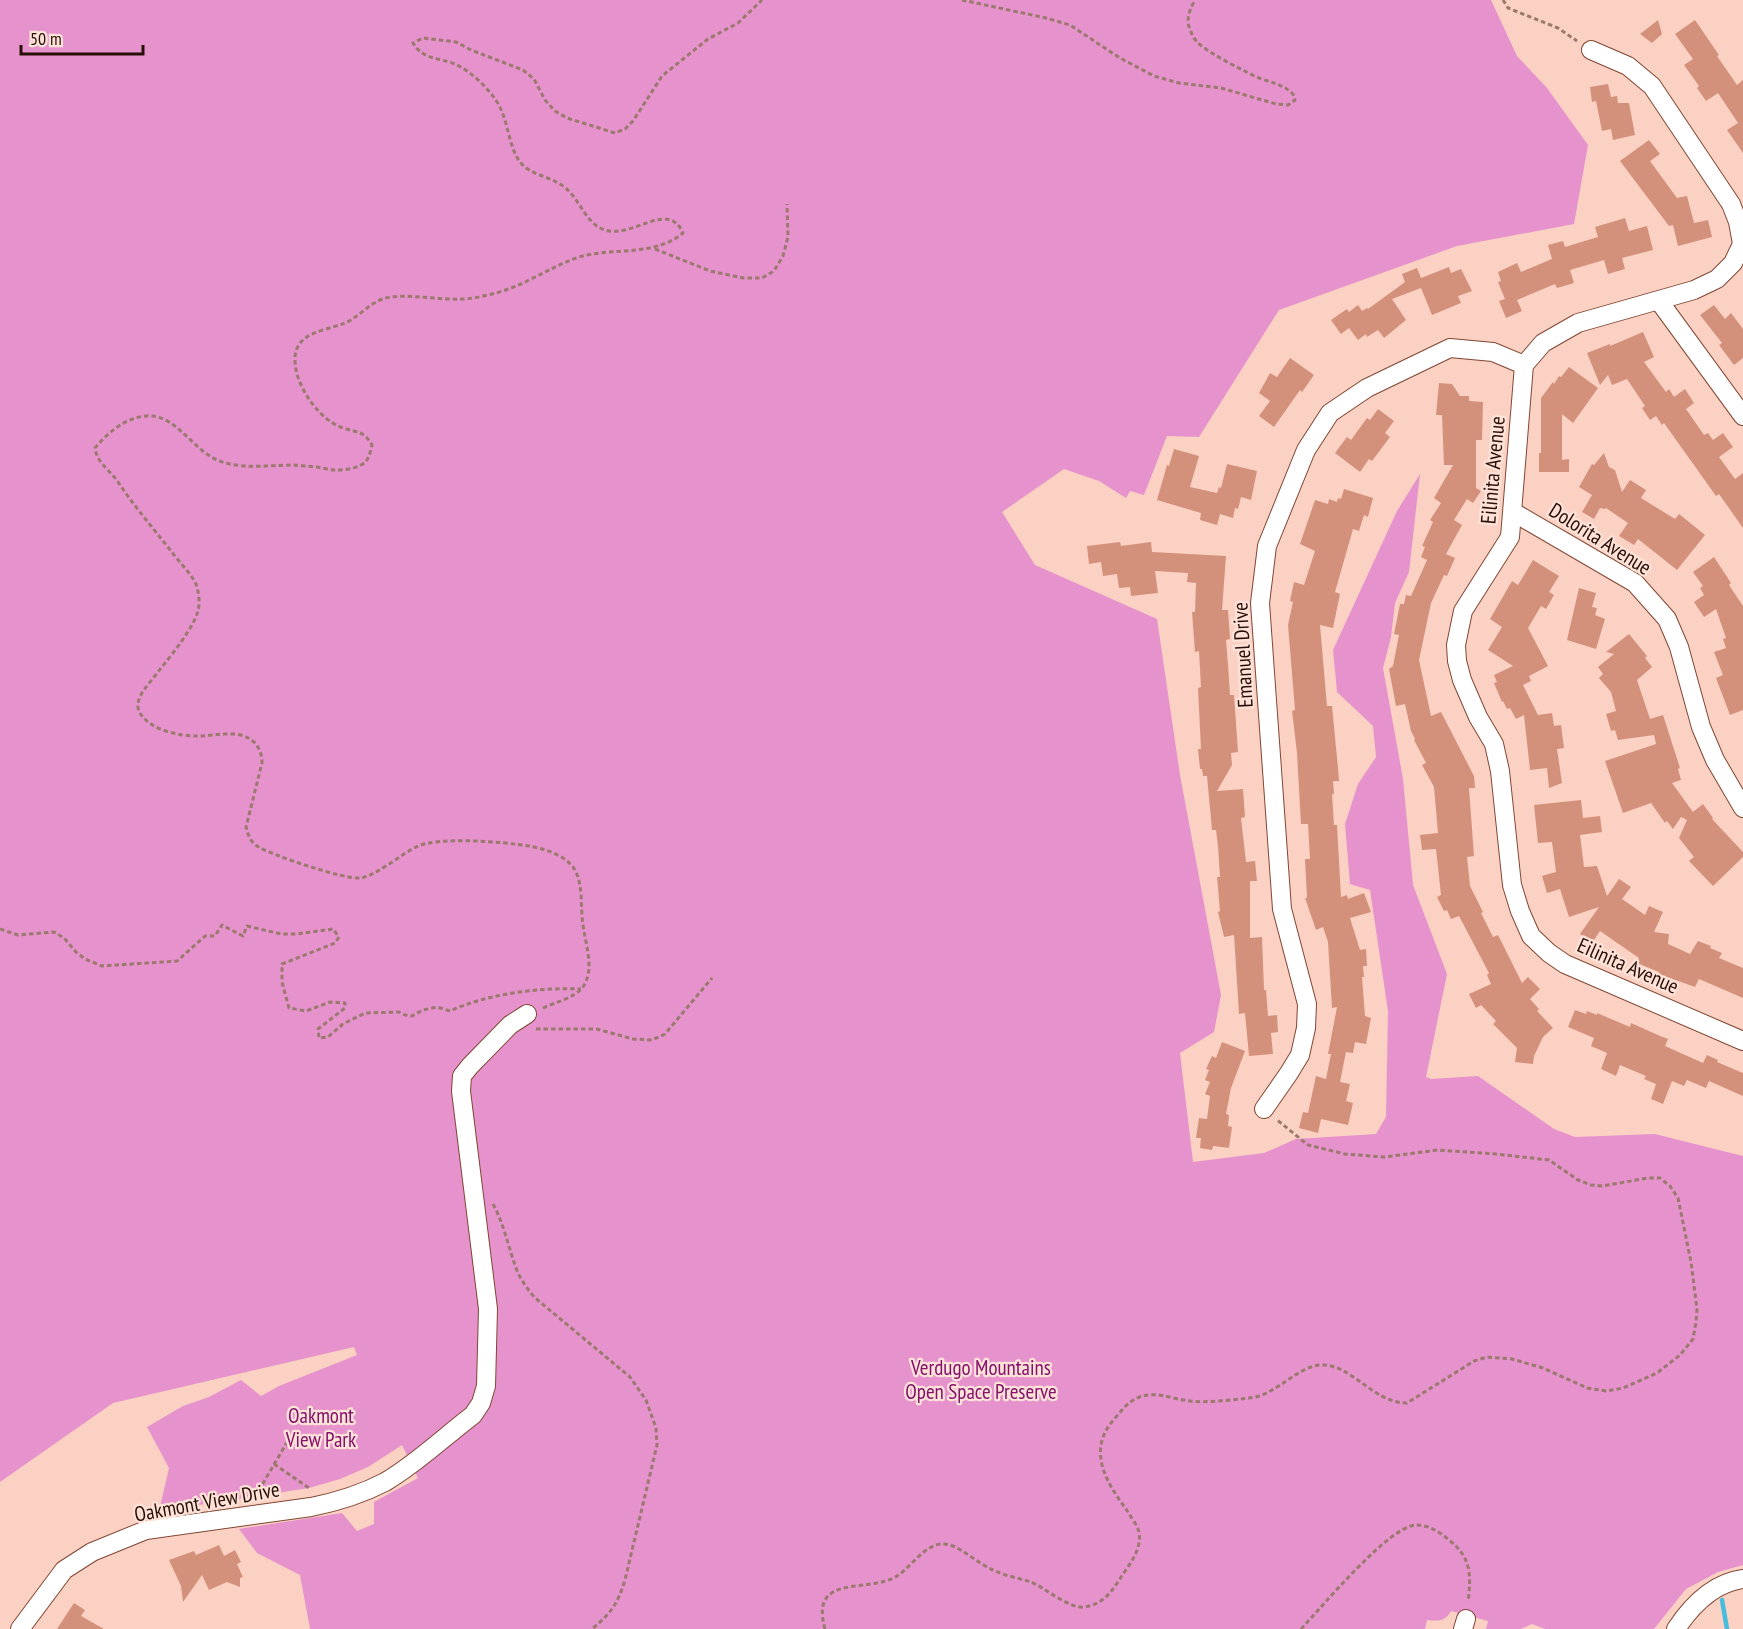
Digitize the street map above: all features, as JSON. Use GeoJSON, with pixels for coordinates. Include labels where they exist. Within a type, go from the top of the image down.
{"type":"FeatureCollection","features":[{"type":"Feature","properties":{"kind":"street"},"geometry":{"type":"LineString","coordinates":[[1524,365],[1543,343],[1578,323],[1695,290],[1717,279],[1732,263],[1742,243],[1738,222],[1731,204],[1652,86],[1628,66],[1591,50]]}},
{"type":"Feature","properties":{"kind":"street"},"geometry":{"type":"LineString","coordinates":[[1659,301],[1743,416]]}},
{"type":"Feature","properties":{"kind":"street","name":"Emanuel Drive"},"geometry":{"type":"LineString","coordinates":[[1264,1109],[1300,1055],[1306,1028],[1307,1004],[1282,909],[1260,603],[1267,546],[1305,450],[1330,412],[1367,388],[1450,348],[1492,352],[1524,365]]}},
{"type":"Feature","properties":{"kind":"street","name":"Eilinita Avenue"},"geometry":{"type":"LineString","coordinates":[[1524,365],[1510,537],[1463,611],[1456,645],[1462,680],[1478,717],[1494,744],[1500,771],[1512,885],[1520,911],[1532,936],[1549,953],[1565,964],[1743,1041]]}},
{"type":"Feature","properties":{"kind":"street","name":"Dolorita Avenue"},"geometry":{"type":"LineString","coordinates":[[1513,512],[1635,583],[1667,619],[1679,647],[1701,727],[1715,760],[1743,808]]}},
{"type":"Feature","properties":{"kind":"street","name":"Oakmont View Drive"},"geometry":{"type":"LineString","coordinates":[[20,1629],[64,1570],[92,1552],[146,1530],[334,1502],[382,1483],[399,1473],[473,1415],[481,1402],[486,1386],[488,1309],[461,1091],[462,1076],[510,1025],[530,1022]]}},
{"type":"Feature","properties":{"kind":"street"},"geometry":{"type":"LineString","coordinates":[[1676,1629],[1695,1604],[1706,1594],[1724,1584],[1743,1579]]}},
{"type":"Feature","properties":{"kind":"path"},"geometry":{"type":"LineString","coordinates":[[530,1022],[581,989],[587,980],[590,968],[577,875],[572,866],[550,852],[528,846],[487,841],[437,841],[418,845],[361,878],[347,877],[275,855],[255,845],[246,827],[262,763],[262,753],[256,744],[241,735],[196,736],[174,733],[155,727],[138,712],[137,701],[189,629],[198,612],[199,599],[196,585],[190,576],[114,476],[105,468],[96,455],[95,448],[119,425],[136,417],[151,416],[164,419],[205,453],[217,460],[243,466],[294,465],[333,470],[348,469],[363,464],[369,457],[372,445],[367,436],[341,427],[322,415],[301,387],[294,355],[303,340],[345,323],[378,300],[392,297],[472,298],[496,293],[580,257],[653,248],[674,241],[683,233],[680,225],[674,220],[664,218],[635,228],[615,231],[604,230],[592,222],[565,187],[527,169],[520,162],[506,119],[495,99],[476,79],[457,65],[419,52],[413,44],[423,38],[456,42],[523,70],[534,79],[545,100],[555,111],[615,133],[625,129],[633,121],[662,76],[708,39],[738,23],[762,0]]}},
{"type":"Feature","properties":{"kind":"path"},"geometry":{"type":"LineString","coordinates":[[962,0],[1070,25],[1120,58],[1154,76],[1179,83],[1221,88],[1276,104],[1288,105],[1294,100],[1293,94],[1283,86],[1260,78],[1199,44],[1188,25],[1189,13],[1195,0]]}},
{"type":"Feature","properties":{"kind":"path"},"geometry":{"type":"LineString","coordinates":[[1503,0],[1508,8],[1558,28],[1591,50]]}},
{"type":"Feature","properties":{"kind":"path"},"geometry":{"type":"LineString","coordinates":[[653,248],[710,271],[743,278],[762,278],[774,271],[783,256],[788,237],[787,204]]}},
{"type":"Feature","properties":{"kind":"path"},"geometry":{"type":"LineString","coordinates":[[0,929],[18,935],[54,932],[76,952],[102,966],[177,961],[205,936],[215,936],[222,925],[243,936],[247,926],[280,934],[333,929],[339,937],[335,943],[282,964],[282,982],[289,1008],[306,1011],[330,1002],[345,1003],[345,1008],[318,1029],[319,1038],[328,1037],[343,1024],[365,1013],[399,1012],[412,1016],[423,1010],[437,1007],[450,1011],[465,1004],[522,991],[581,989]]}},
{"type":"Feature","properties":{"kind":"path"},"geometry":{"type":"LineString","coordinates":[[530,1022],[554,1028],[597,1029],[633,1039],[652,1040],[665,1034],[712,978]]}},
{"type":"Feature","properties":{"kind":"path"},"geometry":{"type":"LineString","coordinates":[[825,1629],[822,1607],[827,1597],[847,1586],[890,1580],[936,1544],[950,1545],[993,1571],[1033,1583],[1081,1608],[1096,1604],[1111,1594],[1138,1552],[1139,1533],[1134,1521],[1104,1475],[1100,1454],[1102,1438],[1125,1406],[1136,1398],[1153,1394],[1192,1401],[1251,1398],[1264,1395],[1308,1368],[1321,1365],[1334,1367],[1349,1374],[1373,1392],[1399,1403],[1407,1403],[1474,1362],[1487,1357],[1512,1359],[1543,1368],[1587,1389],[1606,1391],[1623,1388],[1657,1372],[1680,1355],[1693,1339],[1697,1309],[1691,1262],[1678,1198],[1671,1185],[1660,1178],[1602,1186],[1578,1180],[1549,1160],[1438,1150],[1384,1157],[1345,1154],[1308,1145],[1264,1109]]}},
{"type":"Feature","properties":{"kind":"path"},"geometry":{"type":"LineString","coordinates":[[473,1186],[491,1199],[508,1239],[516,1269],[524,1284],[534,1297],[630,1377],[646,1400],[656,1428],[657,1445],[626,1580],[619,1599],[609,1614],[592,1629]]}},
{"type":"Feature","properties":{"kind":"path"},"geometry":{"type":"LineString","coordinates":[[255,1497],[286,1444],[297,1437]]}},
{"type":"Feature","properties":{"kind":"path"},"geometry":{"type":"LineString","coordinates":[[274,1464],[309,1488]]}},
{"type":"Feature","properties":{"kind":"path"},"geometry":{"type":"LineString","coordinates":[[1301,1629],[1381,1545],[1407,1528],[1416,1525],[1432,1528],[1452,1542],[1465,1555],[1469,1568],[1470,1587],[1465,1624]]}},
{"type":"Feature","properties":{"kind":"green space"},"geometry":{"type":"Polygon","coordinates":[[[0,0],[1491,0],[1517,56],[1547,88],[1588,145],[1574,224],[1457,246],[1279,310],[1199,437],[1167,436],[1144,495],[1130,491],[1126,498],[1099,481],[1064,469],[1002,512],[1035,565],[1157,619],[1180,775],[1221,995],[1214,1032],[1180,1053],[1193,1162],[1264,1153],[1296,1139],[1376,1134],[1386,1117],[1388,1011],[1370,890],[1350,884],[1345,824],[1358,784],[1376,757],[1373,726],[1337,692],[1333,650],[1397,511],[1420,474],[1409,572],[1395,603],[1391,637],[1383,668],[1403,779],[1413,885],[1447,974],[1426,1077],[1431,1079],[1478,1076],[1554,1129],[1575,1137],[1655,1134],[1743,1156],[1743,1565],[1718,1572],[1686,1589],[1654,1629],[1545,1629],[1532,1624],[1521,1629],[1486,1629],[1488,1621],[1451,1611],[1441,1620],[1427,1620],[1425,1629],[310,1629],[300,1575],[257,1553],[239,1529],[342,1513],[357,1531],[374,1524],[374,1502],[418,1478],[402,1445],[368,1467],[340,1479],[309,1488],[159,1511],[169,1468],[147,1427],[183,1406],[209,1397],[241,1380],[261,1396],[279,1386],[357,1355],[354,1347],[113,1403],[0,1482],[0,0]]]}},
{"type":"Feature","properties":{"kind":"building"},"geometry":{"type":"Polygon","coordinates":[[[1658,20],[1662,34],[1652,43],[1640,34],[1658,20]]]}},
{"type":"Feature","properties":{"kind":"building"},"geometry":{"type":"Polygon","coordinates":[[[1695,20],[1737,85],[1743,80],[1743,153],[1727,130],[1738,123],[1718,93],[1706,101],[1697,88],[1699,86],[1684,65],[1693,59],[1675,34],[1695,20]]]}},
{"type":"Feature","properties":{"kind":"building"},"geometry":{"type":"Polygon","coordinates":[[[1608,84],[1611,97],[1617,96],[1618,103],[1629,103],[1635,135],[1613,140],[1611,129],[1602,131],[1596,101],[1592,102],[1590,87],[1608,84]]]}},
{"type":"Feature","properties":{"kind":"building"},"geometry":{"type":"Polygon","coordinates":[[[1649,140],[1660,154],[1650,161],[1677,198],[1687,196],[1694,223],[1708,220],[1712,237],[1678,246],[1673,225],[1669,226],[1620,161],[1649,140]]]}},
{"type":"Feature","properties":{"kind":"building"},"geometry":{"type":"Polygon","coordinates":[[[1625,218],[1629,231],[1647,226],[1653,250],[1622,258],[1625,269],[1608,274],[1604,260],[1570,270],[1574,283],[1557,288],[1555,284],[1517,300],[1522,311],[1506,318],[1499,301],[1505,299],[1498,282],[1501,281],[1498,272],[1517,263],[1521,272],[1552,259],[1548,245],[1563,241],[1565,247],[1598,237],[1595,227],[1625,218]]]}},
{"type":"Feature","properties":{"kind":"building"},"geometry":{"type":"Polygon","coordinates":[[[1449,267],[1451,273],[1461,269],[1472,291],[1458,296],[1461,303],[1432,315],[1421,288],[1392,299],[1406,320],[1384,338],[1378,330],[1358,340],[1349,328],[1341,334],[1331,320],[1347,309],[1349,312],[1358,305],[1362,311],[1368,309],[1405,282],[1402,274],[1417,268],[1421,278],[1449,267]]]}},
{"type":"Feature","properties":{"kind":"building"},"geometry":{"type":"Polygon","coordinates":[[[1714,305],[1725,319],[1731,313],[1743,329],[1743,358],[1734,365],[1719,345],[1722,343],[1700,315],[1714,305]]]}},
{"type":"Feature","properties":{"kind":"building"},"geometry":{"type":"Polygon","coordinates":[[[1643,332],[1654,357],[1644,362],[1666,392],[1669,389],[1674,397],[1685,389],[1694,403],[1686,409],[1704,435],[1708,433],[1713,440],[1723,433],[1733,447],[1719,457],[1735,479],[1743,473],[1743,528],[1719,494],[1716,496],[1664,423],[1662,425],[1656,416],[1650,420],[1642,408],[1645,406],[1627,379],[1612,385],[1608,375],[1600,385],[1587,353],[1643,332]]]}},
{"type":"Feature","properties":{"kind":"building"},"geometry":{"type":"Polygon","coordinates":[[[1290,358],[1314,375],[1302,392],[1300,390],[1274,427],[1259,416],[1270,401],[1259,393],[1270,373],[1277,377],[1290,358]]]}},
{"type":"Feature","properties":{"kind":"building"},"geometry":{"type":"Polygon","coordinates":[[[1569,367],[1598,388],[1573,423],[1562,414],[1562,460],[1569,459],[1569,472],[1539,472],[1541,398],[1553,382],[1554,384],[1569,367]]]}},
{"type":"Feature","properties":{"kind":"building"},"geometry":{"type":"Polygon","coordinates":[[[1439,383],[1452,384],[1460,396],[1469,396],[1469,401],[1483,402],[1482,440],[1476,440],[1476,488],[1481,491],[1473,503],[1467,499],[1454,520],[1462,525],[1446,554],[1455,558],[1431,603],[1419,660],[1431,716],[1441,712],[1474,776],[1475,788],[1469,788],[1474,856],[1467,857],[1470,886],[1493,937],[1498,935],[1522,983],[1528,977],[1540,989],[1530,999],[1539,1009],[1537,1011],[1553,1028],[1543,1037],[1534,1056],[1533,1064],[1515,1062],[1517,1048],[1493,1024],[1496,1021],[1481,1005],[1476,1008],[1469,994],[1491,984],[1487,975],[1489,973],[1459,916],[1451,919],[1437,897],[1441,895],[1436,849],[1422,850],[1420,835],[1438,833],[1434,787],[1422,765],[1426,763],[1414,740],[1405,704],[1396,706],[1389,669],[1393,666],[1399,635],[1394,634],[1400,604],[1404,604],[1406,595],[1411,596],[1427,560],[1421,557],[1425,547],[1422,546],[1433,522],[1430,520],[1441,503],[1434,498],[1453,465],[1444,465],[1442,415],[1436,415],[1439,383]]]}},
{"type":"Feature","properties":{"kind":"building"},"geometry":{"type":"Polygon","coordinates":[[[1378,409],[1394,421],[1385,433],[1390,437],[1372,461],[1369,459],[1360,472],[1335,453],[1347,437],[1351,440],[1367,418],[1370,420],[1378,409]]]}},
{"type":"Feature","properties":{"kind":"building"},"geometry":{"type":"Polygon","coordinates":[[[1174,449],[1199,456],[1190,487],[1217,493],[1219,487],[1221,488],[1227,464],[1257,471],[1251,500],[1241,497],[1233,518],[1220,514],[1217,525],[1200,520],[1201,513],[1157,500],[1174,449]]]}},
{"type":"Feature","properties":{"kind":"building"},"geometry":{"type":"Polygon","coordinates":[[[1604,453],[1609,467],[1615,470],[1622,492],[1630,480],[1646,490],[1641,498],[1675,519],[1679,514],[1705,535],[1677,570],[1638,539],[1634,545],[1619,536],[1628,523],[1606,508],[1600,508],[1594,519],[1582,512],[1592,495],[1579,487],[1592,464],[1594,465],[1604,453]]]}},
{"type":"Feature","properties":{"kind":"building"},"geometry":{"type":"Polygon","coordinates":[[[1344,489],[1373,498],[1368,517],[1364,515],[1359,531],[1353,529],[1335,592],[1340,594],[1333,628],[1320,625],[1327,706],[1332,706],[1338,768],[1339,781],[1333,781],[1334,794],[1332,794],[1334,825],[1337,825],[1341,897],[1347,895],[1348,899],[1364,893],[1371,912],[1350,918],[1360,950],[1366,949],[1367,966],[1363,966],[1364,977],[1362,977],[1365,1016],[1371,1018],[1366,1044],[1355,1042],[1353,1053],[1346,1052],[1340,1082],[1350,1084],[1346,1101],[1353,1103],[1348,1125],[1321,1119],[1318,1133],[1299,1128],[1303,1112],[1308,1113],[1316,1076],[1326,1079],[1337,1007],[1332,1008],[1328,942],[1323,927],[1316,930],[1305,898],[1307,898],[1305,859],[1310,859],[1308,824],[1301,824],[1288,625],[1294,582],[1304,585],[1315,551],[1300,544],[1315,500],[1328,504],[1329,499],[1337,502],[1338,498],[1341,499],[1344,489]]]}},
{"type":"Feature","properties":{"kind":"building"},"geometry":{"type":"Polygon","coordinates":[[[1120,542],[1121,546],[1151,542],[1152,552],[1226,556],[1222,610],[1228,610],[1230,639],[1226,640],[1230,695],[1234,695],[1238,752],[1231,753],[1232,765],[1217,791],[1243,789],[1245,817],[1241,818],[1246,862],[1255,861],[1257,881],[1250,881],[1250,938],[1262,937],[1264,990],[1266,990],[1268,1016],[1277,1015],[1278,1032],[1271,1033],[1273,1054],[1249,1056],[1245,1013],[1239,1014],[1234,935],[1224,937],[1218,912],[1220,911],[1217,877],[1220,877],[1218,846],[1216,830],[1212,830],[1207,776],[1203,776],[1202,769],[1200,769],[1198,749],[1201,749],[1198,688],[1201,687],[1199,651],[1195,652],[1192,612],[1195,612],[1196,583],[1187,582],[1188,573],[1155,571],[1158,593],[1131,596],[1130,587],[1119,588],[1117,574],[1103,576],[1101,562],[1089,564],[1087,546],[1120,542]]]}},
{"type":"Feature","properties":{"kind":"building"},"geometry":{"type":"Polygon","coordinates":[[[1714,557],[1743,606],[1743,710],[1730,715],[1716,678],[1723,675],[1714,652],[1726,648],[1723,639],[1726,638],[1716,609],[1704,617],[1694,602],[1704,595],[1700,588],[1703,586],[1693,572],[1714,557]]]}},
{"type":"Feature","properties":{"kind":"building"},"geometry":{"type":"Polygon","coordinates":[[[1533,560],[1559,576],[1549,592],[1554,595],[1546,609],[1541,606],[1528,628],[1548,666],[1529,676],[1531,681],[1523,685],[1538,715],[1552,713],[1554,726],[1561,725],[1564,748],[1557,749],[1562,783],[1549,788],[1547,768],[1530,770],[1524,715],[1516,719],[1510,708],[1507,709],[1502,702],[1494,683],[1497,682],[1494,675],[1513,666],[1488,650],[1502,627],[1490,619],[1512,581],[1518,585],[1533,560]]]}},
{"type":"Feature","properties":{"kind":"building"},"geometry":{"type":"Polygon","coordinates":[[[1579,588],[1596,593],[1592,607],[1597,608],[1595,615],[1605,619],[1596,649],[1567,640],[1579,588]]]}},
{"type":"Feature","properties":{"kind":"building"},"geometry":{"type":"Polygon","coordinates":[[[1629,634],[1647,656],[1645,658],[1652,667],[1637,680],[1650,719],[1663,715],[1680,768],[1678,769],[1681,780],[1672,783],[1693,812],[1703,804],[1712,819],[1743,852],[1743,857],[1713,886],[1689,861],[1694,857],[1679,838],[1687,820],[1681,817],[1673,829],[1667,821],[1665,823],[1651,803],[1623,813],[1605,761],[1656,744],[1654,735],[1618,740],[1615,730],[1611,731],[1606,714],[1616,711],[1611,692],[1599,678],[1603,674],[1598,667],[1614,654],[1606,652],[1629,634]]]}},
{"type":"Feature","properties":{"kind":"building"},"geometry":{"type":"Polygon","coordinates":[[[1581,800],[1583,818],[1600,816],[1602,832],[1580,835],[1584,867],[1597,866],[1607,896],[1619,879],[1631,887],[1622,899],[1645,915],[1649,906],[1663,912],[1654,932],[1669,934],[1668,944],[1690,954],[1698,941],[1722,953],[1719,958],[1743,968],[1743,998],[1699,979],[1695,987],[1659,974],[1637,963],[1639,958],[1600,931],[1592,943],[1580,934],[1599,907],[1569,917],[1560,889],[1547,893],[1542,876],[1556,872],[1552,842],[1538,843],[1534,805],[1581,800]]]}},
{"type":"Feature","properties":{"kind":"building"},"geometry":{"type":"Polygon","coordinates":[[[1575,1010],[1586,1014],[1587,1011],[1597,1015],[1597,1013],[1630,1027],[1631,1023],[1668,1039],[1665,1046],[1703,1063],[1707,1055],[1718,1060],[1717,1062],[1743,1073],[1743,1096],[1709,1081],[1706,1088],[1687,1080],[1684,1086],[1672,1081],[1663,1104],[1651,1099],[1656,1084],[1644,1079],[1646,1076],[1620,1065],[1616,1076],[1601,1069],[1607,1053],[1591,1046],[1594,1038],[1568,1027],[1575,1010]]]}},
{"type":"Feature","properties":{"kind":"building"},"geometry":{"type":"Polygon","coordinates":[[[1222,1042],[1245,1051],[1231,1088],[1226,1114],[1229,1115],[1228,1126],[1232,1127],[1229,1148],[1213,1146],[1212,1150],[1200,1148],[1201,1138],[1196,1138],[1199,1118],[1207,1119],[1210,1096],[1205,1094],[1210,1082],[1205,1080],[1209,1070],[1206,1069],[1212,1056],[1216,1058],[1222,1042]]]}},
{"type":"Feature","properties":{"kind":"building"},"geometry":{"type":"Polygon","coordinates":[[[219,1545],[224,1556],[235,1550],[241,1562],[237,1564],[243,1577],[240,1578],[240,1587],[227,1582],[209,1590],[202,1575],[183,1602],[181,1586],[169,1560],[194,1551],[196,1555],[219,1545]]]}},
{"type":"Feature","properties":{"kind":"building"},"geometry":{"type":"Polygon","coordinates":[[[74,1603],[85,1610],[81,1616],[104,1629],[57,1629],[74,1603]]]}},
{"type":"Feature","properties":{"kind":"waterway"},"geometry":{"type":"LineString","coordinates":[[1722,1600],[1727,1629]]}},
{"type":"Feature","properties":{"kind":"park label","name":"Verdugo Mountains Open Space Preserve"},"geometry":{"type":"Point","coordinates":[981,1380]}},
{"type":"Feature","properties":{"kind":"park label","name":"Oakmont View Park"},"geometry":{"type":"Point","coordinates":[321,1428]}}]}
